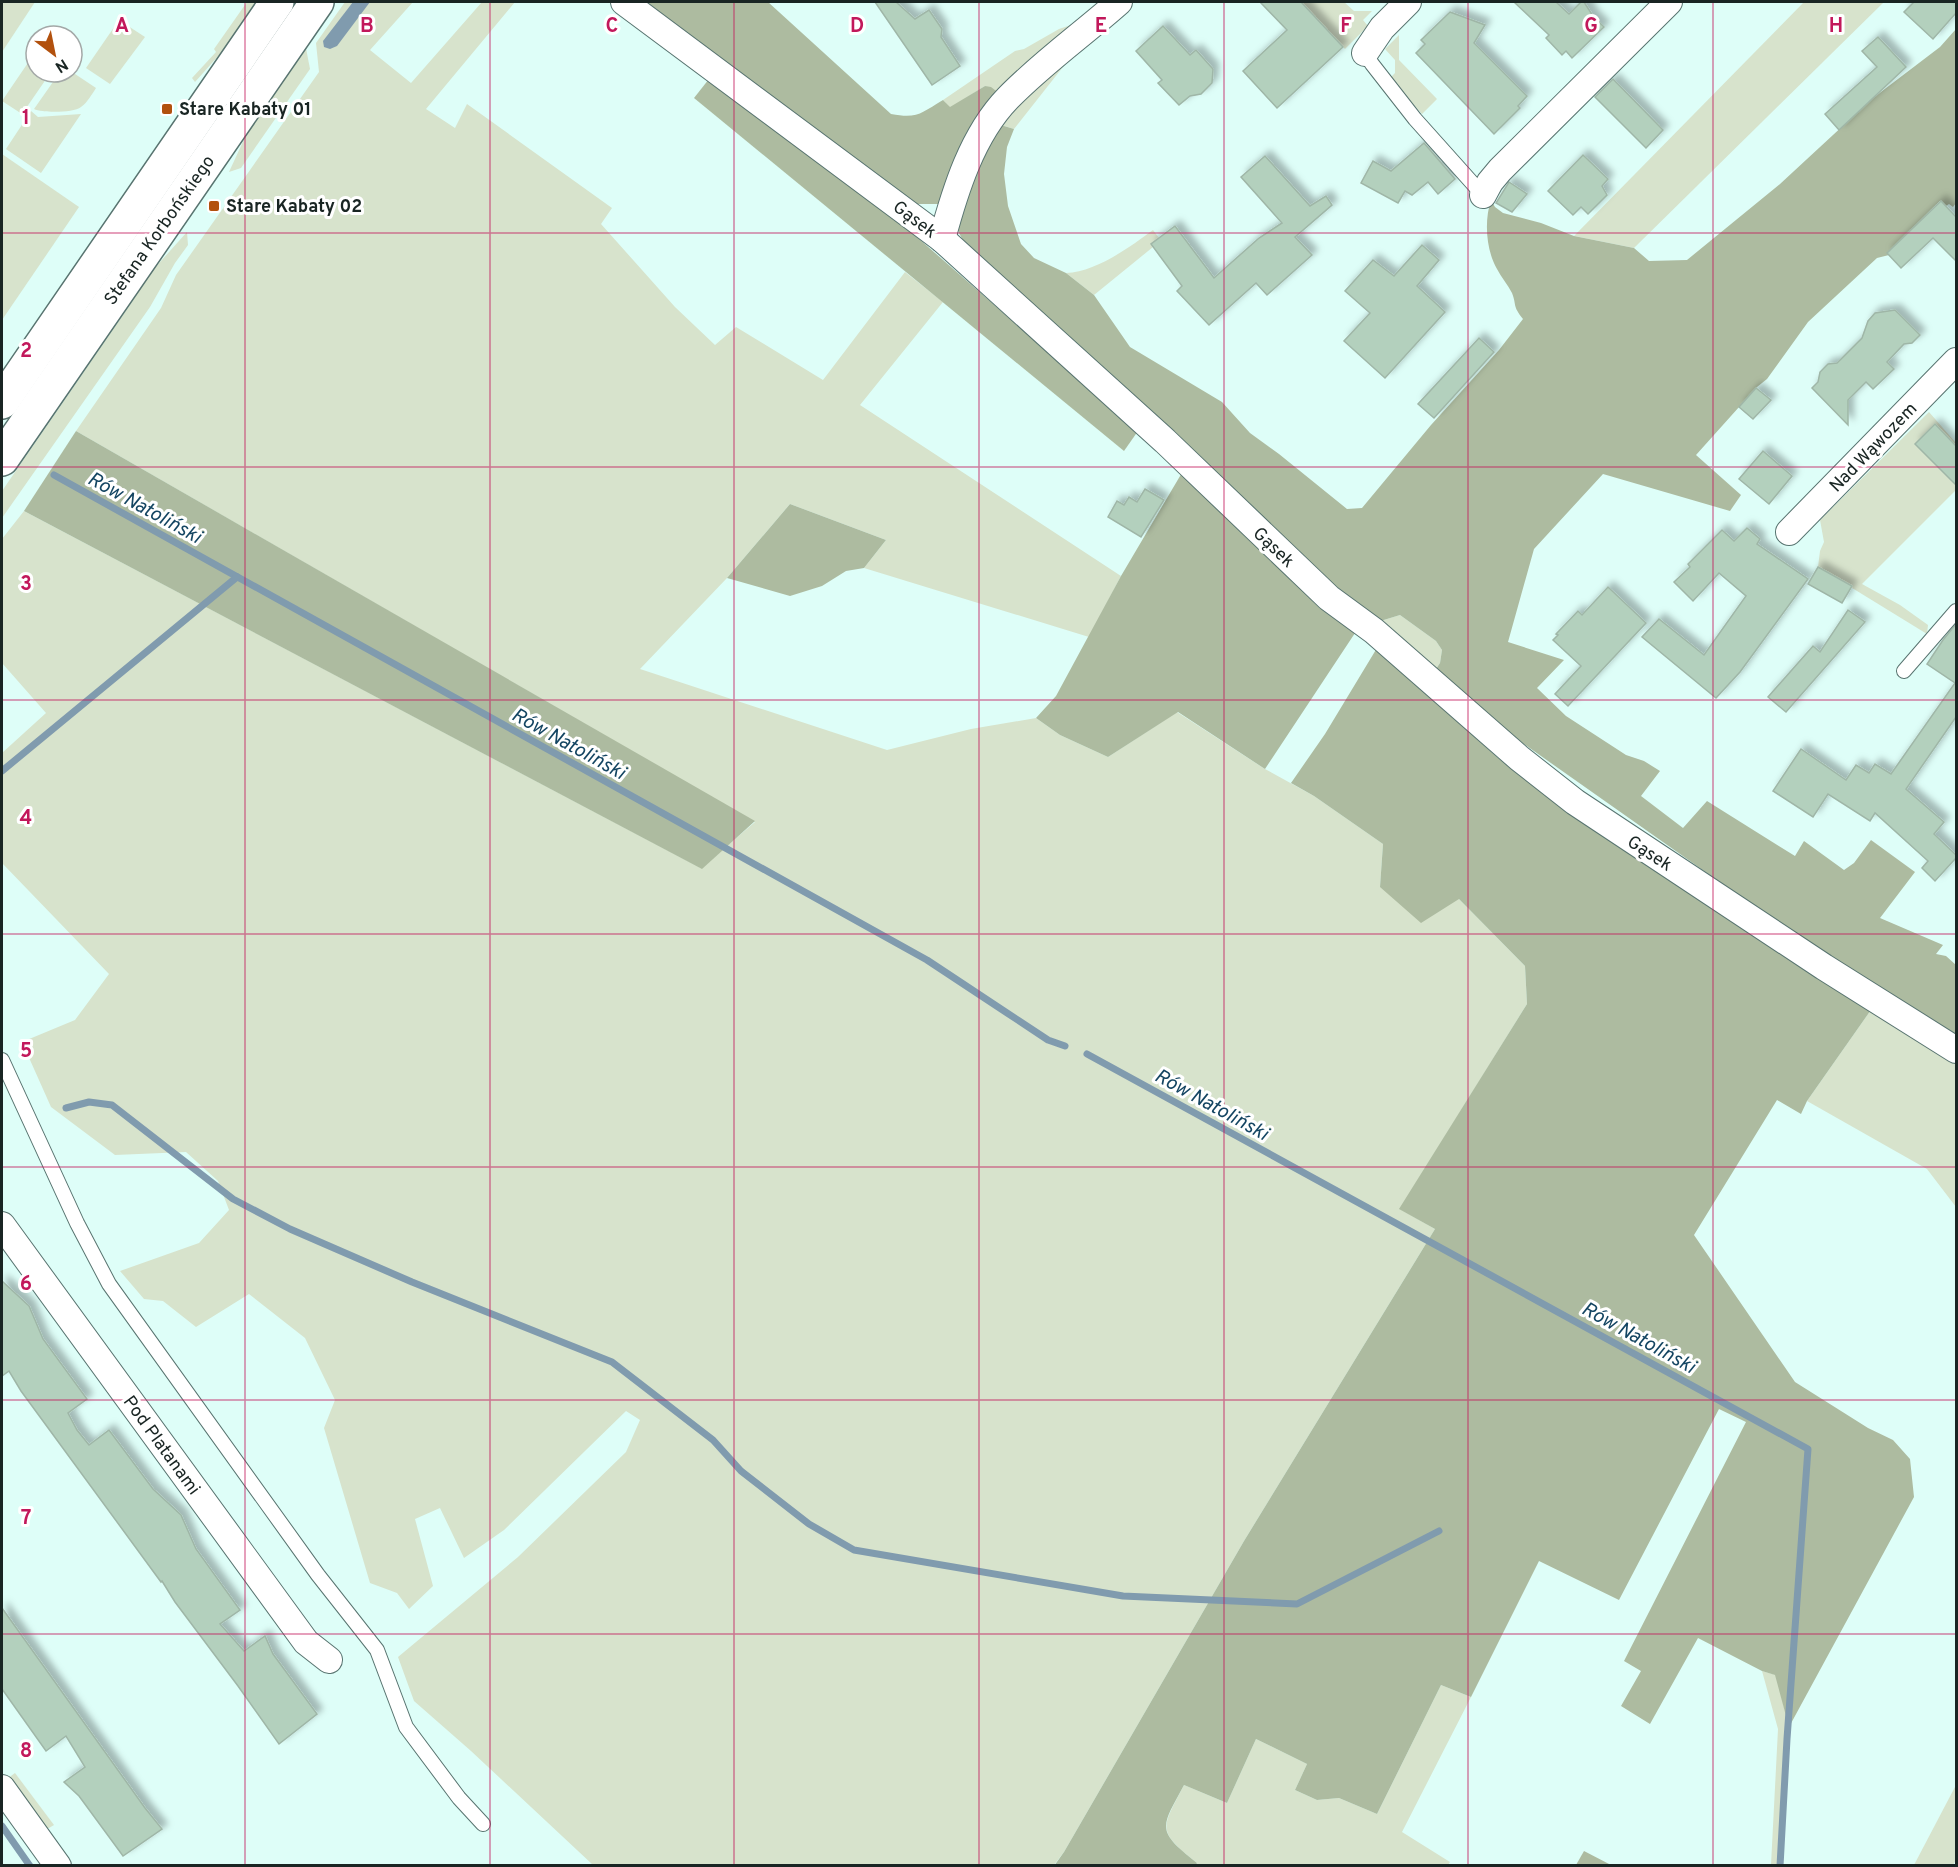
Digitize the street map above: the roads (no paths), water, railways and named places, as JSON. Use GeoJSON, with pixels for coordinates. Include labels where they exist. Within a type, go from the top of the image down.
{"type":"FeatureCollection","features":[{"type":"Feature","properties":{"kind":"street","name":"Stefana Korbońskiego"},"geometry":{"type":"LineString","coordinates":[[2,402],[278,2]]}},
{"type":"Feature","properties":{"kind":"street","name":"Stefana Korbońskiego"},"geometry":{"type":"LineString","coordinates":[[2,459],[317,2]]}},
{"type":"Feature","properties":{"kind":"street","name":"Gąsek"},"geometry":{"type":"LineString","coordinates":[[624,2],[942,239],[1165,441],[1320,591],[1374,632],[1556,787],[1629,839],[1824,967],[1956,1050]]}},
{"type":"Feature","properties":{"kind":"street"},"geometry":{"type":"LineString","coordinates":[[942,239],[966,168],[987,125],[1007,99],[1065,46],[1119,2]]}},
{"type":"Feature","properties":{"kind":"street"},"geometry":{"type":"LineString","coordinates":[[1365,53],[1382,28],[1408,2]]}},
{"type":"Feature","properties":{"kind":"street"},"geometry":{"type":"LineString","coordinates":[[1484,195],[1490,182],[1500,170],[1669,2]]}},
{"type":"Feature","properties":{"kind":"street","name":"Nad Wąwozem"},"geometry":{"type":"LineString","coordinates":[[1789,532],[1956,361]]}},
{"type":"Feature","properties":{"kind":"street","name":"Pod Platanami"},"geometry":{"type":"LineString","coordinates":[[2,1225],[306,1642],[329,1660]]}},
{"type":"Feature","properties":{"kind":"street"},"geometry":{"type":"LineString","coordinates":[[2,1788],[58,1866]]}},
{"type":"Feature","properties":{"kind":"lane"},"geometry":{"type":"LineString","coordinates":[[1365,53],[1416,118],[1484,195]]}},
{"type":"Feature","properties":{"kind":"lane"},"geometry":{"type":"LineString","coordinates":[[1904,671],[1956,611]]}},
{"type":"Feature","properties":{"kind":"lane"},"geometry":{"type":"LineString","coordinates":[[2,1060],[108,1284],[318,1575],[376,1650],[406,1727],[459,1798],[483,1824]]}},
{"type":"Feature","properties":{"kind":"water"},"geometry":{"type":"Polygon","coordinates":[[[353,2],[370,2],[337,46],[330,49],[324,47],[323,41],[353,2]]]}},
{"type":"Feature","properties":{"kind":"waterway","name":"Rów Natoliński"},"geometry":{"type":"LineString","coordinates":[[54,475],[927,960],[1048,1040],[1065,1046]]}},
{"type":"Feature","properties":{"kind":"waterway"},"geometry":{"type":"LineString","coordinates":[[2,771],[237,577]]}},
{"type":"Feature","properties":{"kind":"waterway","name":"Rów Natoliński"},"geometry":{"type":"LineString","coordinates":[[1087,1054],[1808,1449],[1780,1866]]}},
{"type":"Feature","properties":{"kind":"waterway"},"geometry":{"type":"LineString","coordinates":[[66,1108],[89,1102],[112,1105],[233,1199],[290,1229],[412,1282],[612,1362],[713,1440],[741,1471],[809,1524],[854,1550],[1123,1596],[1297,1604],[1439,1531]]}},
{"type":"Feature","properties":{"kind":"waterway"},"geometry":{"type":"LineString","coordinates":[[2,1826],[30,1866]]}},
{"type":"Feature","properties":{"kind":"place","name":"Stare Kabaty 01"},"geometry":{"type":"Point","coordinates":[167,109]}},
{"type":"Feature","properties":{"kind":"place","name":"Stare Kabaty 02"},"geometry":{"type":"Point","coordinates":[214,206]}}]}
